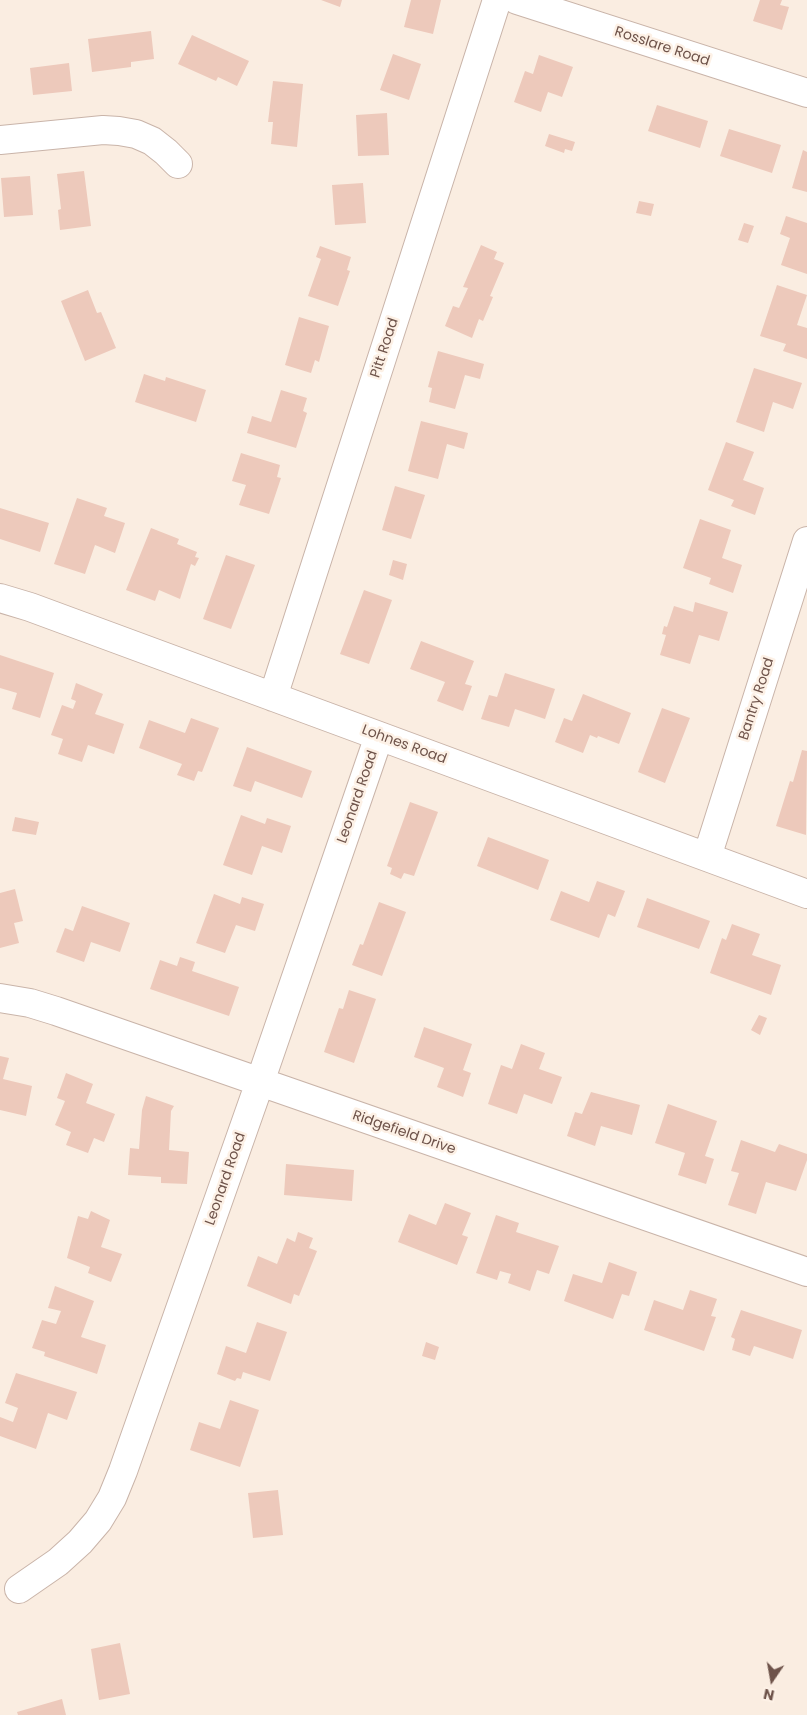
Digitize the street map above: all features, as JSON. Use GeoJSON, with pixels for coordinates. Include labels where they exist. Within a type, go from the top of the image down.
{"type":"FeatureCollection","features":[{"type":"Feature","properties":{"kind":"street","name":"Pitt Road"},"geometry":{"type":"LineString","coordinates":[[273,697],[497,0]]}},
{"type":"Feature","properties":{"kind":"street","name":"Rosslare Road"},"geometry":{"type":"LineString","coordinates":[[517,0],[807,93]]}},
{"type":"Feature","properties":{"kind":"street"},"geometry":{"type":"LineString","coordinates":[[0,140],[103,130],[119,131],[136,134],[152,141],[178,164]]}},
{"type":"Feature","properties":{"kind":"street","name":"Bantry Road"},"geometry":{"type":"LineString","coordinates":[[707,857],[807,541]]}},
{"type":"Feature","properties":{"kind":"street","name":"Lohnes Road"},"geometry":{"type":"LineString","coordinates":[[0,598],[30,607],[807,894]]}},
{"type":"Feature","properties":{"kind":"street","name":"Leonard Road"},"geometry":{"type":"LineString","coordinates":[[19,1589],[58,1562],[80,1542],[98,1521],[112,1498],[260,1082],[380,736]]}},
{"type":"Feature","properties":{"kind":"street","name":"Ridgefield Drive"},"geometry":{"type":"LineString","coordinates":[[0,998],[30,1003],[56,1011],[807,1272]]}},
{"type":"Feature","properties":{"kind":"building"},"geometry":{"type":"Polygon","coordinates":[[[321,0],[342,0],[340,7],[321,0]]]}},
{"type":"Feature","properties":{"kind":"building"},"geometry":{"type":"Polygon","coordinates":[[[411,0],[441,0],[433,34],[404,27],[411,0]]]}},
{"type":"Feature","properties":{"kind":"building"},"geometry":{"type":"Polygon","coordinates":[[[760,0],[782,0],[780,5],[789,7],[782,30],[753,21],[760,0]]]}},
{"type":"Feature","properties":{"kind":"building"},"geometry":{"type":"Polygon","coordinates":[[[151,31],[154,59],[131,62],[131,67],[92,72],[88,39],[151,31]]]}},
{"type":"Feature","properties":{"kind":"building"},"geometry":{"type":"Polygon","coordinates":[[[192,35],[249,61],[237,86],[218,77],[216,81],[178,64],[192,35]]]}},
{"type":"Feature","properties":{"kind":"building"},"geometry":{"type":"Polygon","coordinates":[[[393,54],[421,64],[409,100],[380,90],[393,54]]]}},
{"type":"Feature","properties":{"kind":"building"},"geometry":{"type":"Polygon","coordinates":[[[539,55],[573,67],[562,97],[548,92],[541,112],[514,102],[525,71],[533,74],[539,55]]]}},
{"type":"Feature","properties":{"kind":"building"},"geometry":{"type":"Polygon","coordinates":[[[69,63],[72,91],[33,95],[30,68],[69,63]]]}},
{"type":"Feature","properties":{"kind":"building"},"geometry":{"type":"Polygon","coordinates":[[[273,81],[303,84],[297,147],[271,144],[273,122],[268,122],[273,81]]]}},
{"type":"Feature","properties":{"kind":"building"},"geometry":{"type":"Polygon","coordinates":[[[657,105],[708,121],[700,148],[648,131],[657,105]]]}},
{"type":"Feature","properties":{"kind":"building"},"geometry":{"type":"Polygon","coordinates":[[[387,113],[389,155],[358,156],[356,115],[387,113]]]}},
{"type":"Feature","properties":{"kind":"building"},"geometry":{"type":"Polygon","coordinates":[[[729,129],[781,145],[772,173],[720,156],[729,129]]]}},
{"type":"Feature","properties":{"kind":"building"},"geometry":{"type":"Polygon","coordinates":[[[549,134],[575,142],[572,151],[565,149],[564,153],[545,146],[549,134]]]}},
{"type":"Feature","properties":{"kind":"building"},"geometry":{"type":"Polygon","coordinates":[[[803,150],[807,152],[807,192],[792,188],[803,150]]]}},
{"type":"Feature","properties":{"kind":"building"},"geometry":{"type":"Polygon","coordinates":[[[84,171],[91,226],[60,230],[58,210],[61,209],[57,174],[84,171]]]}},
{"type":"Feature","properties":{"kind":"building"},"geometry":{"type":"Polygon","coordinates":[[[30,176],[33,215],[4,217],[1,178],[30,176]]]}},
{"type":"Feature","properties":{"kind":"building"},"geometry":{"type":"Polygon","coordinates":[[[363,183],[366,223],[335,225],[332,185],[363,183]]]}},
{"type":"Feature","properties":{"kind":"building"},"geometry":{"type":"Polygon","coordinates":[[[639,201],[654,204],[651,216],[636,213],[639,201]]]}},
{"type":"Feature","properties":{"kind":"building"},"geometry":{"type":"Polygon","coordinates":[[[786,216],[807,223],[807,274],[781,265],[790,238],[780,234],[786,216]]]}},
{"type":"Feature","properties":{"kind":"building"},"geometry":{"type":"Polygon","coordinates":[[[744,223],[754,226],[748,243],[738,240],[744,223]]]}},
{"type":"Feature","properties":{"kind":"building"},"geometry":{"type":"Polygon","coordinates":[[[481,245],[497,252],[494,259],[504,263],[490,296],[493,297],[483,321],[479,319],[472,338],[445,326],[453,306],[459,308],[468,288],[463,287],[481,245]]]}},
{"type":"Feature","properties":{"kind":"building"},"geometry":{"type":"Polygon","coordinates":[[[320,246],[351,257],[347,270],[350,271],[338,306],[308,296],[321,259],[316,257],[320,246]]]}},
{"type":"Feature","properties":{"kind":"building"},"geometry":{"type":"Polygon","coordinates":[[[777,285],[807,295],[797,325],[807,328],[807,359],[783,351],[786,344],[760,336],[777,285]]]}},
{"type":"Feature","properties":{"kind":"building"},"geometry":{"type":"Polygon","coordinates":[[[88,290],[97,313],[101,312],[116,348],[85,361],[61,301],[88,290]]]}},
{"type":"Feature","properties":{"kind":"building"},"geometry":{"type":"Polygon","coordinates":[[[299,317],[329,326],[319,362],[315,360],[311,373],[285,365],[299,317]]]}},
{"type":"Feature","properties":{"kind":"building"},"geometry":{"type":"Polygon","coordinates":[[[438,351],[484,364],[480,379],[465,375],[455,409],[429,402],[432,388],[428,387],[438,351]]]}},
{"type":"Feature","properties":{"kind":"building"},"geometry":{"type":"Polygon","coordinates":[[[754,368],[802,383],[793,409],[773,402],[764,432],[736,422],[754,368]]]}},
{"type":"Feature","properties":{"kind":"building"},"geometry":{"type":"Polygon","coordinates":[[[144,374],[165,381],[166,377],[206,390],[196,422],[135,402],[144,374]]]}},
{"type":"Feature","properties":{"kind":"building"},"geometry":{"type":"Polygon","coordinates":[[[281,390],[307,398],[303,411],[307,413],[296,448],[247,433],[252,416],[271,422],[281,390]]]}},
{"type":"Feature","properties":{"kind":"building"},"geometry":{"type":"Polygon","coordinates":[[[421,421],[468,433],[464,449],[447,444],[438,479],[408,471],[421,421]]]}},
{"type":"Feature","properties":{"kind":"building"},"geometry":{"type":"Polygon","coordinates":[[[726,442],[754,452],[743,480],[764,488],[755,515],[731,506],[734,500],[708,490],[726,442]]]}},
{"type":"Feature","properties":{"kind":"building"},"geometry":{"type":"Polygon","coordinates":[[[241,453],[280,465],[277,477],[281,478],[269,514],[239,505],[246,485],[232,481],[241,453]]]}},
{"type":"Feature","properties":{"kind":"building"},"geometry":{"type":"Polygon","coordinates":[[[395,486],[425,495],[411,539],[382,530],[395,486]]]}},
{"type":"Feature","properties":{"kind":"building"},"geometry":{"type":"Polygon","coordinates":[[[77,498],[107,508],[104,516],[125,523],[115,553],[95,545],[85,574],[54,564],[77,498]]]}},
{"type":"Feature","properties":{"kind":"building"},"geometry":{"type":"Polygon","coordinates":[[[0,508],[49,523],[40,552],[0,539],[0,508]]]}},
{"type":"Feature","properties":{"kind":"building"},"geometry":{"type":"Polygon","coordinates":[[[700,519],[731,530],[722,558],[742,565],[733,593],[709,584],[711,578],[683,568],[700,519]]]}},
{"type":"Feature","properties":{"kind":"building"},"geometry":{"type":"Polygon","coordinates":[[[151,528],[179,539],[177,544],[197,552],[195,557],[199,558],[195,566],[191,564],[180,599],[159,590],[155,601],[126,590],[151,528]]]}},
{"type":"Feature","properties":{"kind":"building"},"geometry":{"type":"Polygon","coordinates":[[[226,555],[255,565],[231,629],[203,619],[226,555]]]}},
{"type":"Feature","properties":{"kind":"building"},"geometry":{"type":"Polygon","coordinates":[[[393,560],[407,564],[403,580],[389,575],[393,560]]]}},
{"type":"Feature","properties":{"kind":"building"},"geometry":{"type":"Polygon","coordinates":[[[364,590],[392,600],[369,664],[340,654],[364,590]]]}},
{"type":"Feature","properties":{"kind":"building"},"geometry":{"type":"Polygon","coordinates":[[[695,602],[728,612],[719,641],[699,635],[690,664],[660,655],[666,635],[662,634],[664,626],[667,627],[674,606],[693,612],[695,602]]]}},
{"type":"Feature","properties":{"kind":"building"},"geometry":{"type":"Polygon","coordinates":[[[421,641],[474,661],[465,684],[472,686],[463,711],[437,701],[445,682],[410,669],[421,641]]]}},
{"type":"Feature","properties":{"kind":"building"},"geometry":{"type":"Polygon","coordinates":[[[0,655],[54,673],[40,718],[12,709],[17,693],[0,688],[0,655]]]}},
{"type":"Feature","properties":{"kind":"building"},"geometry":{"type":"Polygon","coordinates":[[[505,673],[555,689],[545,719],[515,709],[509,727],[481,719],[489,695],[497,697],[505,673]]]}},
{"type":"Feature","properties":{"kind":"building"},"geometry":{"type":"Polygon","coordinates":[[[76,683],[103,694],[95,714],[124,724],[114,754],[88,745],[82,762],[58,754],[63,739],[51,735],[62,705],[73,709],[76,701],[71,699],[76,683]]]}},
{"type":"Feature","properties":{"kind":"building"},"geometry":{"type":"Polygon","coordinates":[[[583,694],[631,713],[619,744],[590,735],[583,753],[555,742],[564,718],[572,721],[583,694]]]}},
{"type":"Feature","properties":{"kind":"building"},"geometry":{"type":"Polygon","coordinates":[[[662,708],[690,718],[665,783],[638,772],[662,708]]]}},
{"type":"Feature","properties":{"kind":"building"},"geometry":{"type":"Polygon","coordinates":[[[191,718],[219,728],[202,772],[198,771],[194,781],[177,775],[182,764],[139,748],[149,720],[185,733],[191,718]]]}},
{"type":"Feature","properties":{"kind":"building"},"geometry":{"type":"Polygon","coordinates":[[[247,747],[312,771],[302,798],[255,781],[251,792],[233,786],[247,747]]]}},
{"type":"Feature","properties":{"kind":"building"},"geometry":{"type":"Polygon","coordinates":[[[802,750],[807,751],[806,835],[776,826],[790,781],[793,782],[802,750]]]}},
{"type":"Feature","properties":{"kind":"building"},"geometry":{"type":"Polygon","coordinates":[[[410,802],[438,812],[414,876],[404,873],[401,879],[390,874],[392,868],[387,866],[410,802]]]}},
{"type":"Feature","properties":{"kind":"building"},"geometry":{"type":"Polygon","coordinates":[[[241,815],[265,824],[267,818],[291,826],[282,853],[262,846],[252,875],[223,865],[241,815]]]}},
{"type":"Feature","properties":{"kind":"building"},"geometry":{"type":"Polygon","coordinates":[[[15,817],[39,822],[36,835],[12,831],[15,817]]]}},
{"type":"Feature","properties":{"kind":"building"},"geometry":{"type":"Polygon","coordinates":[[[488,837],[549,860],[538,890],[477,866],[488,837]]]}},
{"type":"Feature","properties":{"kind":"building"},"geometry":{"type":"Polygon","coordinates":[[[597,881],[625,891],[615,917],[608,914],[599,938],[550,920],[561,891],[589,902],[597,881]]]}},
{"type":"Feature","properties":{"kind":"building"},"geometry":{"type":"Polygon","coordinates":[[[15,889],[23,921],[14,923],[19,943],[0,948],[0,893],[15,889]]]}},
{"type":"Feature","properties":{"kind":"building"},"geometry":{"type":"Polygon","coordinates":[[[214,894],[240,904],[242,897],[264,904],[255,931],[236,925],[225,953],[196,943],[214,894]]]}},
{"type":"Feature","properties":{"kind":"building"},"geometry":{"type":"Polygon","coordinates":[[[647,898],[710,921],[699,949],[637,927],[647,898]]]}},
{"type":"Feature","properties":{"kind":"building"},"geometry":{"type":"Polygon","coordinates":[[[379,902],[406,912],[382,976],[352,965],[360,944],[363,945],[379,902]]]}},
{"type":"Feature","properties":{"kind":"building"},"geometry":{"type":"Polygon","coordinates":[[[82,906],[130,923],[120,952],[91,942],[84,962],[56,952],[65,928],[73,931],[82,906]]]}},
{"type":"Feature","properties":{"kind":"building"},"geometry":{"type":"Polygon","coordinates":[[[732,924],[760,934],[752,955],[781,965],[771,995],[710,973],[722,938],[726,940],[732,924]]]}},
{"type":"Feature","properties":{"kind":"building"},"geometry":{"type":"Polygon","coordinates":[[[180,957],[195,962],[192,971],[239,987],[229,1016],[150,989],[160,960],[177,966],[180,957]]]}},
{"type":"Feature","properties":{"kind":"building"},"geometry":{"type":"Polygon","coordinates":[[[349,990],[376,999],[354,1063],[324,1052],[339,1008],[343,1009],[349,990]]]}},
{"type":"Feature","properties":{"kind":"building"},"geometry":{"type":"Polygon","coordinates":[[[759,1015],[767,1018],[760,1035],[751,1030],[759,1015]]]}},
{"type":"Feature","properties":{"kind":"building"},"geometry":{"type":"Polygon","coordinates":[[[424,1027],[472,1044],[463,1070],[471,1073],[463,1097],[437,1087],[444,1068],[414,1057],[424,1027]]]}},
{"type":"Feature","properties":{"kind":"building"},"geometry":{"type":"Polygon","coordinates":[[[521,1044],[545,1053],[539,1069],[562,1077],[552,1104],[524,1094],[517,1114],[488,1104],[501,1065],[512,1069],[521,1044]]]}},
{"type":"Feature","properties":{"kind":"building"},"geometry":{"type":"Polygon","coordinates":[[[0,1056],[9,1058],[3,1079],[32,1086],[26,1116],[0,1110],[0,1056]]]}},
{"type":"Feature","properties":{"kind":"building"},"geometry":{"type":"Polygon","coordinates":[[[66,1073],[93,1084],[86,1103],[115,1114],[104,1142],[94,1138],[88,1153],[66,1145],[71,1132],[55,1125],[65,1101],[57,1098],[66,1073]]]}},
{"type":"Feature","properties":{"kind":"building"},"geometry":{"type":"Polygon","coordinates":[[[591,1092],[640,1105],[632,1135],[601,1126],[595,1146],[567,1136],[575,1112],[582,1114],[591,1092]]]}},
{"type":"Feature","properties":{"kind":"building"},"geometry":{"type":"Polygon","coordinates":[[[146,1096],[174,1106],[171,1111],[169,1150],[189,1152],[187,1184],[161,1183],[161,1177],[128,1175],[130,1148],[139,1149],[142,1110],[146,1096]]]}},
{"type":"Feature","properties":{"kind":"building"},"geometry":{"type":"Polygon","coordinates":[[[668,1104],[717,1121],[705,1156],[714,1159],[706,1184],[678,1175],[685,1153],[655,1143],[668,1104]]]}},
{"type":"Feature","properties":{"kind":"building"},"geometry":{"type":"Polygon","coordinates":[[[741,1140],[775,1152],[779,1144],[807,1154],[807,1160],[796,1191],[766,1182],[756,1214],[728,1205],[739,1173],[731,1171],[741,1140]]]}},
{"type":"Feature","properties":{"kind":"building"},"geometry":{"type":"Polygon","coordinates":[[[286,1164],[354,1170],[352,1201],[284,1195],[286,1164]]]}},
{"type":"Feature","properties":{"kind":"building"},"geometry":{"type":"Polygon","coordinates":[[[445,1203],[471,1213],[462,1235],[468,1237],[457,1265],[398,1242],[409,1214],[436,1225],[445,1203]]]}},
{"type":"Feature","properties":{"kind":"building"},"geometry":{"type":"Polygon","coordinates":[[[91,1211],[110,1220],[101,1247],[122,1254],[111,1282],[88,1273],[90,1267],[67,1258],[78,1216],[88,1219],[91,1211]]]}},
{"type":"Feature","properties":{"kind":"building"},"geometry":{"type":"Polygon","coordinates":[[[496,1215],[519,1223],[516,1232],[559,1246],[549,1274],[537,1270],[530,1291],[508,1283],[511,1274],[500,1271],[497,1280],[476,1273],[496,1215]]]}},
{"type":"Feature","properties":{"kind":"building"},"geometry":{"type":"Polygon","coordinates":[[[298,1232],[313,1238],[309,1248],[317,1251],[299,1296],[294,1294],[291,1304],[247,1286],[258,1256],[277,1264],[287,1238],[295,1242],[298,1232]]]}},
{"type":"Feature","properties":{"kind":"building"},"geometry":{"type":"Polygon","coordinates":[[[609,1262],[637,1272],[629,1296],[622,1294],[613,1319],[564,1301],[573,1274],[602,1283],[609,1262]]]}},
{"type":"Feature","properties":{"kind":"building"},"geometry":{"type":"Polygon","coordinates":[[[55,1286],[94,1301],[81,1337],[106,1345],[97,1374],[44,1356],[45,1352],[32,1348],[42,1320],[56,1324],[61,1311],[48,1308],[55,1286]]]}},
{"type":"Feature","properties":{"kind":"building"},"geometry":{"type":"Polygon","coordinates":[[[690,1290],[717,1299],[711,1316],[716,1317],[704,1351],[644,1330],[654,1300],[683,1310],[690,1290]]]}},
{"type":"Feature","properties":{"kind":"building"},"geometry":{"type":"Polygon","coordinates":[[[741,1310],[802,1330],[793,1359],[754,1346],[750,1356],[732,1350],[735,1339],[731,1337],[741,1310]]]}},
{"type":"Feature","properties":{"kind":"building"},"geometry":{"type":"Polygon","coordinates":[[[257,1322],[287,1332],[270,1381],[243,1372],[241,1379],[237,1378],[235,1381],[217,1374],[226,1346],[246,1353],[257,1322]]]}},
{"type":"Feature","properties":{"kind":"building"},"geometry":{"type":"Polygon","coordinates":[[[426,1342],[439,1347],[435,1360],[422,1356],[426,1342]]]}},
{"type":"Feature","properties":{"kind":"building"},"geometry":{"type":"Polygon","coordinates":[[[16,1373],[77,1392],[67,1420],[48,1413],[36,1449],[0,1436],[0,1417],[13,1422],[18,1408],[5,1403],[16,1373]]]}},
{"type":"Feature","properties":{"kind":"building"},"geometry":{"type":"Polygon","coordinates":[[[230,1400],[259,1410],[240,1467],[190,1450],[199,1422],[220,1429],[230,1400]]]}},
{"type":"Feature","properties":{"kind":"building"},"geometry":{"type":"Polygon","coordinates":[[[278,1490],[283,1535],[253,1538],[248,1493],[278,1490]]]}},
{"type":"Feature","properties":{"kind":"building"},"geometry":{"type":"Polygon","coordinates":[[[120,1643],[130,1694],[99,1700],[91,1649],[120,1643]]]}},
{"type":"Feature","properties":{"kind":"building"},"geometry":{"type":"Polygon","coordinates":[[[62,1699],[66,1715],[18,1715],[17,1712],[62,1699]]]}}]}
